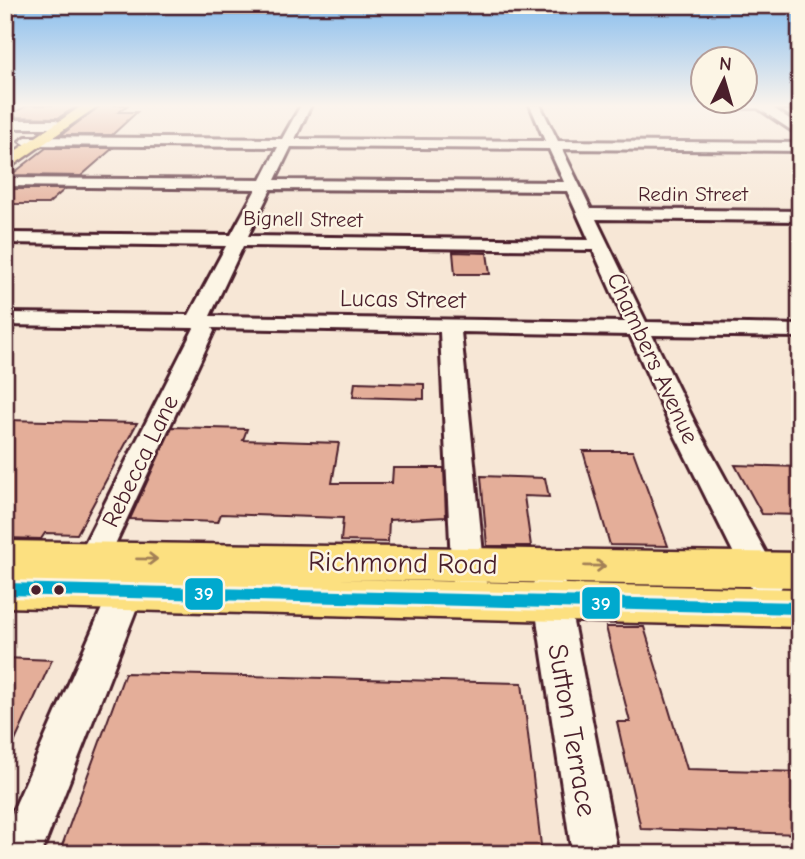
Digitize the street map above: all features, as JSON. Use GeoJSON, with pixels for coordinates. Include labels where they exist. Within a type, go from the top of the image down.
{"type":"FeatureCollection","features":[{"type":"Feature","properties":{"kind":"main road"},"geometry":{"type":"LineString","coordinates":[[5,167],[29,145]]}},
{"type":"Feature","properties":{"kind":"main road","name":"Richmond Road"},"geometry":{"type":"LineString","coordinates":[[5,557],[85,574],[548,583],[789,607]]}},
{"type":"Feature","properties":{"kind":"main road","name":"Richmond Road"},"geometry":{"type":"LineString","coordinates":[[548,583],[759,570],[800,570]]}},
{"type":"Feature","properties":{"kind":"main road","name":"Richmond Road"},"geometry":{"type":"LineString","coordinates":[[5,589],[85,574],[126,592],[468,581]]}},
{"type":"Feature","properties":{"kind":"street","name":"Rebecca Lane"},"geometry":{"type":"LineString","coordinates":[[85,574],[199,327],[236,240],[286,145]]}},
{"type":"Feature","properties":{"kind":"street","name":"Chambers Avenue"},"geometry":{"type":"LineString","coordinates":[[553,145],[683,425],[759,570],[789,607]]}},
{"type":"Feature","properties":{"kind":"street"},"geometry":{"type":"LineString","coordinates":[[564,145],[800,147]]}},
{"type":"Feature","properties":{"kind":"street"},"geometry":{"type":"LineString","coordinates":[[5,167],[266,185],[573,187]]}},
{"type":"Feature","properties":{"kind":"street","name":"Redin Street"},"geometry":{"type":"LineString","coordinates":[[586,214],[800,216]]}},
{"type":"Feature","properties":{"kind":"street","name":"Bignell Street"},"geometry":{"type":"LineString","coordinates":[[5,238],[600,246]]}},
{"type":"Feature","properties":{"kind":"street","name":"Lucas Street"},"geometry":{"type":"LineString","coordinates":[[5,319],[199,327],[450,326],[800,331]]}},
{"type":"Feature","properties":{"kind":"street"},"geometry":{"type":"LineString","coordinates":[[450,326],[468,581]]}},
{"type":"Feature","properties":{"kind":"street","name":"Sutton Terrace"},"geometry":{"type":"LineString","coordinates":[[548,583],[595,854]]}},
{"type":"Feature","properties":{"kind":"street"},"geometry":{"type":"LineString","coordinates":[[18,854],[126,592]]}},
{"type":"Feature","properties":{"kind":"building"},"geometry":{"type":"Polygon","coordinates":[[[46,148],[113,148],[81,176],[11,175],[46,148]]]}},
{"type":"Feature","properties":{"kind":"building"},"geometry":{"type":"Polygon","coordinates":[[[5,189],[65,189],[48,204],[5,204],[5,189]]]}},
{"type":"Feature","properties":{"kind":"building"},"geometry":{"type":"Polygon","coordinates":[[[453,252],[487,253],[490,274],[455,274],[453,252]]]}},
{"type":"Feature","properties":{"kind":"building"},"geometry":{"type":"Polygon","coordinates":[[[355,382],[424,384],[424,399],[353,397],[355,382]]]}},
{"type":"Feature","properties":{"kind":"building"},"geometry":{"type":"Polygon","coordinates":[[[5,420],[137,423],[77,534],[45,533],[41,539],[5,538],[5,420]]]}},
{"type":"Feature","properties":{"kind":"building"},"geometry":{"type":"Polygon","coordinates":[[[172,427],[247,429],[243,440],[339,443],[332,483],[392,483],[393,468],[444,468],[446,517],[389,520],[388,542],[341,541],[343,518],[221,514],[218,522],[130,519],[172,427]]]}},
{"type":"Feature","properties":{"kind":"building"},"geometry":{"type":"Polygon","coordinates":[[[583,451],[633,451],[668,546],[610,545],[583,451]]]}},
{"type":"Feature","properties":{"kind":"building"},"geometry":{"type":"Polygon","coordinates":[[[735,465],[800,467],[800,515],[762,514],[735,465]]]}},
{"type":"Feature","properties":{"kind":"building"},"geometry":{"type":"Polygon","coordinates":[[[481,476],[545,478],[549,497],[524,496],[531,546],[487,546],[481,476]]]}},
{"type":"Feature","properties":{"kind":"building"},"geometry":{"type":"Polygon","coordinates":[[[606,627],[644,627],[687,769],[800,772],[800,834],[641,829],[617,722],[630,722],[606,627]]]}},
{"type":"Feature","properties":{"kind":"building"},"geometry":{"type":"Polygon","coordinates":[[[5,658],[52,660],[5,763],[5,658]]]}},
{"type":"Feature","properties":{"kind":"building"},"geometry":{"type":"Polygon","coordinates":[[[125,673],[522,683],[542,854],[59,854],[125,673]]]}},
{"type":"Feature","properties":{"kind":"transit line","name":"39"},"geometry":{"type":"LineString","coordinates":[[5,589],[800,608]]}}]}
